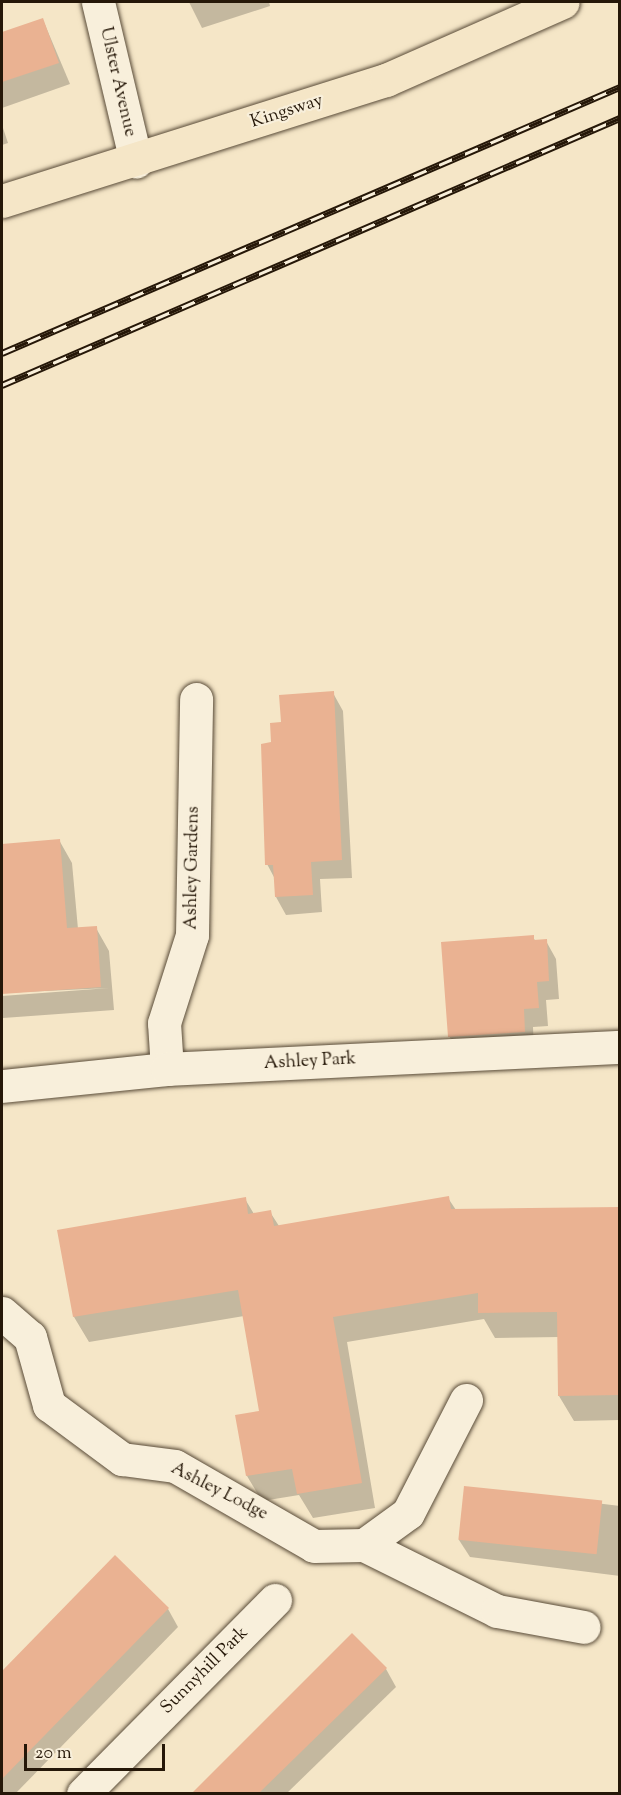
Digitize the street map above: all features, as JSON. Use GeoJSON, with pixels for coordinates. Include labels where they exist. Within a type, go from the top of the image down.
{"type":"FeatureCollection","features":[{"type":"Feature","properties":{"kind":"main road","name":"Kingsway"},"geometry":{"type":"LineString","coordinates":[[2,201],[136,162],[386,80],[563,2]]}},
{"type":"Feature","properties":{"kind":"street","name":"Ulster Avenue"},"geometry":{"type":"LineString","coordinates":[[98,2],[136,162]]}},
{"type":"Feature","properties":{"kind":"street","name":"Ashley Gardens"},"geometry":{"type":"LineString","coordinates":[[167,1069],[164,1023],[192,935],[196,699]]}},
{"type":"Feature","properties":{"kind":"street","name":"Ashley Park"},"geometry":{"type":"LineString","coordinates":[[2,1086],[167,1069],[620,1047]]}},
{"type":"Feature","properties":{"kind":"street","name":"Ashley Lodge"},"geometry":{"type":"LineString","coordinates":[[2,1313],[30,1337],[49,1405],[122,1459],[175,1466],[315,1546],[364,1545],[497,1611],[584,1627]]}},
{"type":"Feature","properties":{"kind":"street"},"geometry":{"type":"LineString","coordinates":[[364,1545],[408,1513],[466,1400]]}},
{"type":"Feature","properties":{"kind":"street","name":"Sunnyhill Park"},"geometry":{"type":"LineString","coordinates":[[83,1794],[276,1600]]}},
{"type":"Feature","properties":{"kind":"building"},"geometry":{"type":"Polygon","coordinates":[[[43,18],[59,63],[2,82],[2,32],[43,18]]]}},
{"type":"Feature","properties":{"kind":"building"},"geometry":{"type":"Polygon","coordinates":[[[334,691],[342,860],[311,862],[313,895],[275,897],[273,865],[265,865],[261,744],[271,742],[270,723],[281,722],[279,695],[334,691]]]}},
{"type":"Feature","properties":{"kind":"building"},"geometry":{"type":"Polygon","coordinates":[[[60,839],[67,928],[97,926],[101,987],[2,994],[2,844],[60,839]]]}},
{"type":"Feature","properties":{"kind":"building"},"geometry":{"type":"Polygon","coordinates":[[[534,935],[534,940],[547,939],[549,981],[537,982],[539,1008],[524,1009],[525,1032],[448,1037],[441,942],[534,935]]]}},
{"type":"Feature","properties":{"kind":"building"},"geometry":{"type":"Polygon","coordinates":[[[449,1196],[451,1209],[620,1207],[620,1395],[558,1396],[557,1312],[478,1313],[478,1293],[333,1317],[362,1483],[297,1494],[292,1469],[246,1476],[235,1415],[259,1411],[238,1290],[73,1317],[57,1230],[246,1197],[248,1214],[271,1210],[274,1226],[449,1196]]]}},
{"type":"Feature","properties":{"kind":"building"},"geometry":{"type":"Polygon","coordinates":[[[464,1486],[602,1501],[597,1554],[458,1540],[464,1486]]]}},
{"type":"Feature","properties":{"kind":"building"},"geometry":{"type":"Polygon","coordinates":[[[115,1555],[169,1608],[2,1779],[2,1671],[115,1555]]]}},
{"type":"Feature","properties":{"kind":"building"},"geometry":{"type":"Polygon","coordinates":[[[352,1633],[387,1668],[258,1794],[191,1794],[352,1633]]]}},
{"type":"Feature","properties":{"kind":"railway"},"geometry":{"type":"LineString","coordinates":[[2,353],[620,87]]}},
{"type":"Feature","properties":{"kind":"railway"},"geometry":{"type":"LineString","coordinates":[[2,385],[620,118]]}}]}
